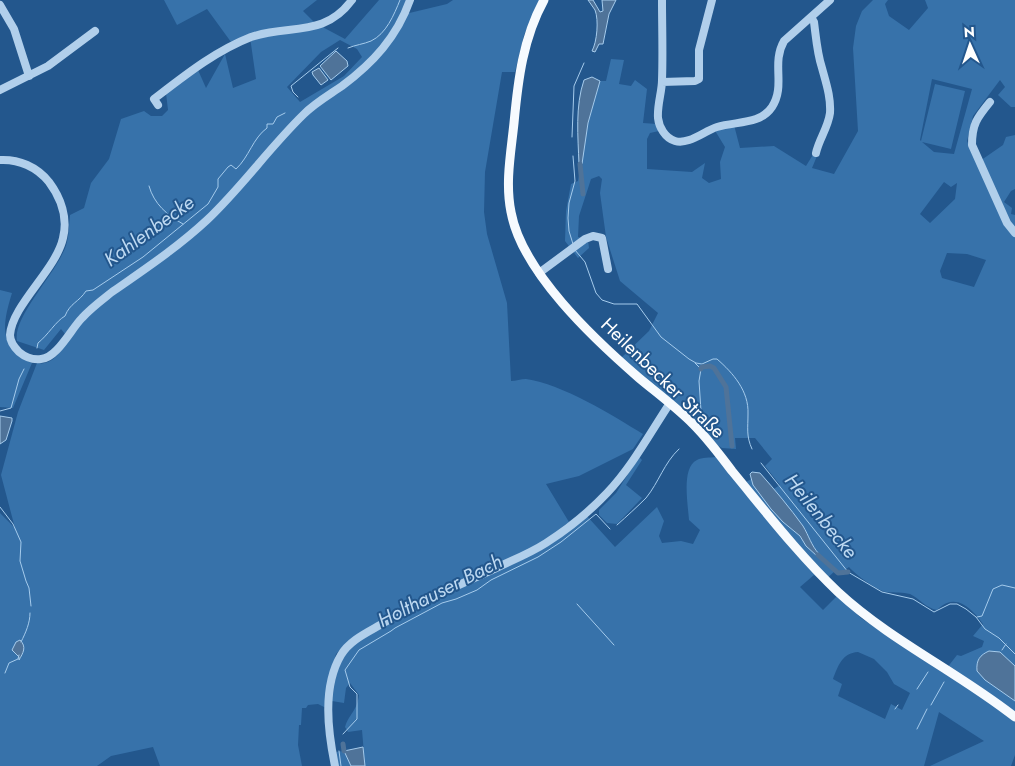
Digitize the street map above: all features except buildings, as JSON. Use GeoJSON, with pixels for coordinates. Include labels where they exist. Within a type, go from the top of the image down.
{"type":"FeatureCollection","features":[{"type":"Feature","properties":{"kind":"main road","name":"Heilenbecker Straße"},"geometry":{"type":"LineString","coordinates":[[544,0],[528,36],[520,68],[509,192],[510,211],[516,229],[524,248],[539,272],[584,326],[700,431],[800,553],[838,592],[882,627],[1015,717]]}},
{"type":"Feature","properties":{"kind":"street"},"geometry":{"type":"LineString","coordinates":[[158,105],[154,99],[196,67],[228,48],[252,37],[325,24],[338,16],[352,0]]}},
{"type":"Feature","properties":{"kind":"street"},"geometry":{"type":"LineString","coordinates":[[0,160],[11,160],[27,165],[43,176],[58,198],[65,216],[64,238],[58,253],[24,304],[12,326],[10,336],[12,344],[24,355],[30,358],[43,359],[56,351],[82,318],[104,298],[172,250],[208,220],[301,117],[374,59],[399,26],[410,0]]}},
{"type":"Feature","properties":{"kind":"street"},"geometry":{"type":"LineString","coordinates":[[662,0],[662,82],[658,118],[662,131],[675,141],[684,141],[714,128],[755,120],[769,112],[778,97],[777,56],[779,49],[784,41],[830,0]]}},
{"type":"Feature","properties":{"kind":"street"},"geometry":{"type":"LineString","coordinates":[[662,82],[695,81],[699,79],[699,50],[712,0]]}},
{"type":"Feature","properties":{"kind":"street"},"geometry":{"type":"LineString","coordinates":[[0,4],[14,29],[30,76]]}},
{"type":"Feature","properties":{"kind":"street"},"geometry":{"type":"LineString","coordinates":[[812,17],[830,98],[830,113],[826,129],[817,146],[816,153]]}},
{"type":"Feature","properties":{"kind":"street"},"geometry":{"type":"LineString","coordinates":[[0,90],[48,66],[95,31]]}},
{"type":"Feature","properties":{"kind":"street"},"geometry":{"type":"LineString","coordinates":[[990,102],[976,120],[972,130],[972,145],[1007,223],[1015,233]]}},
{"type":"Feature","properties":{"kind":"street"},"geometry":{"type":"LineString","coordinates":[[539,272],[585,239],[593,236],[602,238],[608,269]]}},
{"type":"Feature","properties":{"kind":"street"},"geometry":{"type":"LineString","coordinates":[[335,766],[329,730],[330,698],[335,669],[345,649],[357,639],[397,615],[533,550],[561,532],[591,509],[616,482],[670,403]]}},
{"type":"Feature","properties":{"kind":"shaded area"},"geometry":{"type":"Polygon","coordinates":[[[164,0],[317,0],[303,11],[315,23],[345,39],[379,0],[406,0],[401,15],[447,4],[453,0],[539,0],[524,35],[515,72],[502,72],[485,172],[484,212],[487,234],[507,303],[511,381],[526,379],[555,387],[586,401],[643,434],[633,449],[579,476],[546,484],[569,522],[544,541],[516,557],[404,607],[346,643],[336,654],[326,708],[318,704],[302,708],[298,745],[302,766],[160,766],[153,747],[111,756],[97,766],[0,766],[0,513],[15,528],[1,475],[18,412],[37,363],[48,362],[56,357],[69,339],[61,329],[44,350],[17,341],[17,331],[29,306],[63,253],[68,239],[70,215],[84,208],[91,183],[109,159],[121,119],[144,111],[151,116],[162,116],[168,110],[166,93],[198,70],[206,88],[225,54],[233,88],[256,79],[250,37],[231,42],[207,9],[177,25],[164,0]],[[340,40],[321,52],[287,87],[300,102],[344,76],[362,57],[357,49],[340,40]]]}},
{"type":"Feature","properties":{"kind":"shaded area"},"geometry":{"type":"Polygon","coordinates":[[[588,0],[593,0],[600,12],[603,11],[602,0],[616,0],[609,14],[603,44],[599,44],[595,52],[592,51],[596,37],[597,19],[595,10],[588,0]]]}},
{"type":"Feature","properties":{"kind":"shaded area"},"geometry":{"type":"Polygon","coordinates":[[[873,0],[888,0],[885,4],[889,16],[909,30],[928,8],[925,0],[1015,0],[1015,107],[1011,107],[998,95],[1005,87],[1000,80],[973,116],[967,141],[977,163],[1003,145],[1006,137],[1015,135],[1015,189],[1011,191],[1004,202],[1012,208],[1011,214],[1015,215],[1015,755],[1011,766],[930,766],[984,741],[939,712],[924,766],[365,766],[362,730],[348,732],[345,727],[357,705],[359,695],[350,683],[346,688],[344,703],[332,701],[336,674],[344,656],[355,643],[398,617],[531,554],[586,515],[615,547],[657,507],[664,521],[659,536],[662,543],[681,541],[693,544],[700,530],[689,520],[687,478],[692,464],[699,459],[716,457],[741,485],[758,475],[772,490],[780,485],[765,466],[772,459],[755,438],[735,438],[736,449],[722,448],[621,358],[649,331],[658,313],[620,281],[606,237],[600,193],[602,179],[599,176],[591,179],[579,216],[578,237],[588,240],[589,248],[578,258],[565,241],[566,211],[571,184],[578,181],[588,123],[600,81],[606,81],[611,59],[624,60],[619,84],[631,86],[635,80],[647,89],[643,123],[657,124],[659,131],[650,133],[647,139],[647,169],[692,172],[705,163],[702,178],[709,183],[721,179],[720,162],[725,147],[714,129],[734,125],[740,148],[774,146],[806,166],[814,153],[817,156],[812,168],[834,174],[858,131],[853,48],[856,26],[862,11],[873,0]],[[932,79],[920,140],[935,84],[965,91],[951,149],[922,142],[934,152],[954,154],[972,89],[932,79]],[[944,182],[920,214],[930,223],[955,199],[957,183],[951,187],[944,182]],[[947,253],[940,271],[942,278],[974,287],[986,260],[967,254],[947,253]],[[849,567],[842,572],[836,570],[823,582],[814,575],[800,587],[823,610],[837,596],[861,618],[943,673],[957,655],[961,656],[982,647],[984,641],[973,636],[983,624],[963,604],[958,602],[947,603],[937,610],[910,594],[887,592],[878,589],[861,578],[849,567]],[[858,652],[848,655],[841,661],[833,679],[842,684],[838,696],[885,719],[891,704],[902,710],[910,693],[894,684],[887,672],[874,659],[858,652]]]}},
{"type":"Feature","properties":{"kind":"shaded area"},"geometry":{"type":"Polygon","coordinates":[[[336,51],[347,61],[348,66],[331,80],[320,66],[336,51]]]}},
{"type":"Feature","properties":{"kind":"shaded area"},"geometry":{"type":"Polygon","coordinates":[[[319,68],[328,80],[321,85],[312,72],[319,68]]]}},
{"type":"Feature","properties":{"kind":"shaded area"},"geometry":{"type":"Polygon","coordinates":[[[592,77],[600,81],[588,123],[582,164],[579,164],[579,100],[584,80],[592,77]]]}},
{"type":"Feature","properties":{"kind":"shaded area"},"geometry":{"type":"Polygon","coordinates":[[[0,290],[12,293],[5,327],[9,343],[14,351],[32,363],[13,408],[0,407],[0,290]]]}},
{"type":"Feature","properties":{"kind":"shaded area"},"geometry":{"type":"Polygon","coordinates":[[[0,416],[12,418],[12,421],[6,440],[0,444],[0,416]]]}},
{"type":"Feature","properties":{"kind":"shaded area"},"geometry":{"type":"Polygon","coordinates":[[[639,457],[642,460],[626,485],[642,498],[617,524],[607,523],[599,515],[599,510],[616,493],[639,457]]]}},
{"type":"Feature","properties":{"kind":"shaded area"},"geometry":{"type":"Polygon","coordinates":[[[752,472],[760,473],[777,492],[803,526],[819,554],[817,556],[806,546],[800,536],[771,509],[753,485],[750,474],[752,472]]]}},
{"type":"Feature","properties":{"kind":"shaded area"},"geometry":{"type":"Polygon","coordinates":[[[20,640],[24,648],[19,660],[19,657],[12,650],[16,642],[20,640]]]}},
{"type":"Feature","properties":{"kind":"shaded area"},"geometry":{"type":"Polygon","coordinates":[[[989,651],[1000,652],[1015,666],[1015,701],[985,680],[977,671],[979,658],[989,651]]]}},
{"type":"Feature","properties":{"kind":"shaded area"},"geometry":{"type":"Polygon","coordinates":[[[363,747],[365,766],[351,766],[344,751],[363,747]]]}},
{"type":"Feature","properties":{"kind":"shaded area"},"geometry":{"type":"Polygon","coordinates":[[[344,751],[351,766],[337,766],[335,752],[344,751]]]}},
{"type":"Feature","properties":{"kind":"waterway","name":"Kahlenbecke"},"geometry":{"type":"LineString","coordinates":[[348,48],[371,41],[381,34],[392,18],[400,0]]}},
{"type":"Feature","properties":{"kind":"waterway","name":"Kahlenbecke"},"geometry":{"type":"LineString","coordinates":[[298,97],[293,92],[291,86],[338,48]]}},
{"type":"Feature","properties":{"kind":"waterway","name":"Heilenbecke"},"geometry":{"type":"LineString","coordinates":[[572,137],[574,86],[584,63]]}},
{"type":"Feature","properties":{"kind":"waterway","name":"Kahlenbecke"},"geometry":{"type":"LineString","coordinates":[[37,348],[38,343],[65,316],[69,308],[86,291],[93,290],[143,257],[208,204],[218,187],[218,179],[228,167],[231,165],[236,169],[258,137],[267,128],[267,124],[273,124],[277,117],[285,113]]}},
{"type":"Feature","properties":{"kind":"waterway","name":"Heilenbecke"},"geometry":{"type":"LineString","coordinates":[[573,156],[575,181],[569,203],[568,218],[573,244]]}},
{"type":"Feature","properties":{"kind":"waterway"},"geometry":{"type":"LineString","coordinates":[[580,164],[583,194]]}},
{"type":"Feature","properties":{"kind":"waterway"},"geometry":{"type":"LineString","coordinates":[[149,186],[154,198],[162,208],[183,224]]}},
{"type":"Feature","properties":{"kind":"waterway","name":"Heilenbecke"},"geometry":{"type":"LineString","coordinates":[[575,250],[585,262],[596,293],[602,300],[614,304],[637,304],[661,337],[689,359],[702,364],[717,359],[729,370],[739,383],[746,398],[748,406],[748,436],[752,449]]}},
{"type":"Feature","properties":{"kind":"waterway","name":"Holthauser Bach"},"geometry":{"type":"LineString","coordinates":[[695,363],[701,369],[699,381],[702,426]]}},
{"type":"Feature","properties":{"kind":"waterway"},"geometry":{"type":"LineString","coordinates":[[701,369],[702,367],[710,366],[714,368],[726,387],[732,446]]}},
{"type":"Feature","properties":{"kind":"waterway","name":"Kahlenbecke"},"geometry":{"type":"LineString","coordinates":[[0,411],[11,408],[19,379],[24,369]]}},
{"type":"Feature","properties":{"kind":"waterway","name":"Holthauser Bach"},"geometry":{"type":"LineString","coordinates":[[617,525],[646,498],[669,460],[679,449]]}},
{"type":"Feature","properties":{"kind":"waterway","name":"Heilenbecke"},"geometry":{"type":"LineString","coordinates":[[761,463],[848,572],[882,592],[913,599],[934,612],[950,604],[957,604],[976,617],[985,629],[999,638],[1015,654]]}},
{"type":"Feature","properties":{"kind":"waterway","name":"Kahlenbecke"},"geometry":{"type":"LineString","coordinates":[[0,507],[13,524],[21,542],[20,561],[29,588],[31,606]]}},
{"type":"Feature","properties":{"kind":"waterway","name":"Holthauser Bach"},"geometry":{"type":"LineString","coordinates":[[343,734],[357,719],[357,694],[350,687],[345,670],[359,650],[442,603],[477,590],[491,580],[538,557],[561,542],[596,514],[610,529]]}},
{"type":"Feature","properties":{"kind":"waterway"},"geometry":{"type":"LineString","coordinates":[[818,555],[838,573],[848,572]]}},
{"type":"Feature","properties":{"kind":"waterway"},"geometry":{"type":"LineString","coordinates":[[977,617],[982,616],[993,589],[1002,585],[1015,588]]}},
{"type":"Feature","properties":{"kind":"waterway"},"geometry":{"type":"LineString","coordinates":[[577,604],[614,645]]}},
{"type":"Feature","properties":{"kind":"waterway","name":"Kahlenbecke"},"geometry":{"type":"LineString","coordinates":[[21,642],[27,628],[30,613]]}},
{"type":"Feature","properties":{"kind":"waterway","name":"Heilenbecke"},"geometry":{"type":"LineString","coordinates":[[1002,650],[1006,644]]}},
{"type":"Feature","properties":{"kind":"waterway","name":"Kahlenbecke"},"geometry":{"type":"LineString","coordinates":[[5,673],[9,663],[18,659],[19,655]]}},
{"type":"Feature","properties":{"kind":"waterway"},"geometry":{"type":"LineString","coordinates":[[917,689],[928,672]]}},
{"type":"Feature","properties":{"kind":"waterway"},"geometry":{"type":"LineString","coordinates":[[931,705],[944,682]]}},
{"type":"Feature","properties":{"kind":"waterway"},"geometry":{"type":"LineString","coordinates":[[895,709],[898,705]]}},
{"type":"Feature","properties":{"kind":"waterway"},"geometry":{"type":"LineString","coordinates":[[917,729],[927,709]]}},
{"type":"Feature","properties":{"kind":"waterway"},"geometry":{"type":"LineString","coordinates":[[343,744],[344,751]]}},
{"type":"Feature","properties":{"kind":"waterway","name":"Holthauser Bach"},"geometry":{"type":"LineString","coordinates":[[339,751],[341,766]]}}]}
